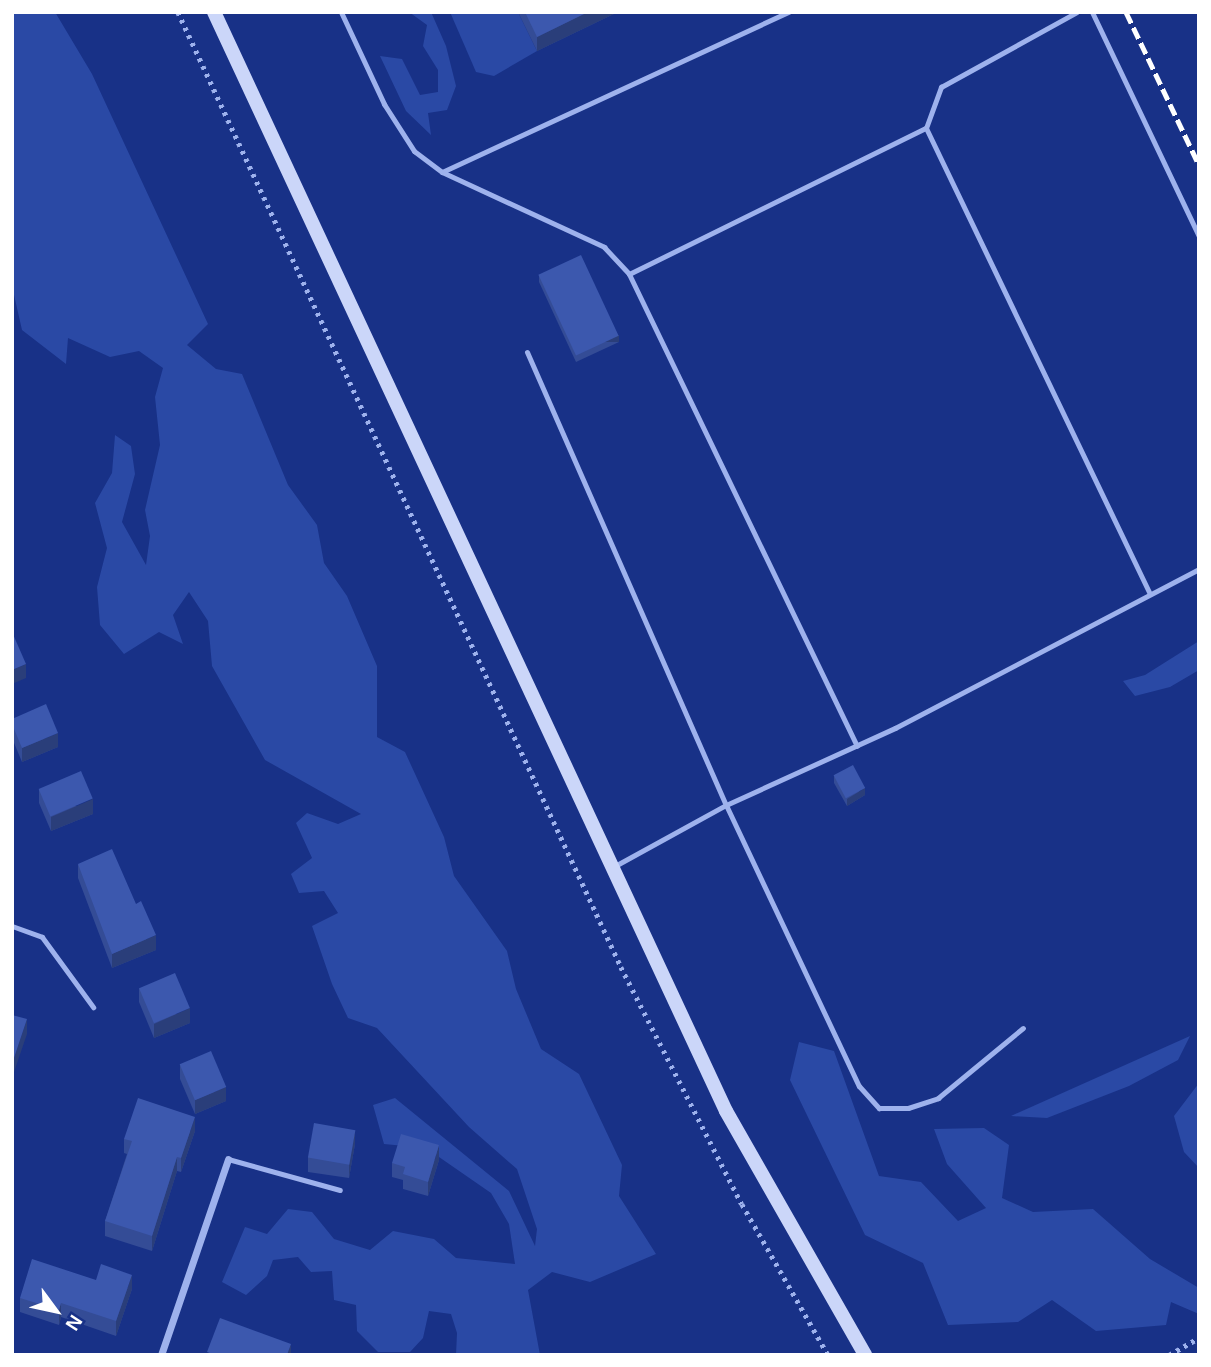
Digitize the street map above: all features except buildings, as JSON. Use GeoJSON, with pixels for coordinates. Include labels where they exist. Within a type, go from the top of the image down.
{"type":"FeatureCollection","features":[{"type":"Feature","properties":{"kind":"street"},"geometry":{"type":"LineString","coordinates":[[214,12],[726,1111],[865,1355]]}},
{"type":"Feature","properties":{"kind":"street"},"geometry":{"type":"LineString","coordinates":[[161,1355],[229,1159]]}},
{"type":"Feature","properties":{"kind":"lane"},"geometry":{"type":"LineString","coordinates":[[341,12],[384,104],[414,151],[442,172],[581,234],[604,247],[629,274],[857,746]]}},
{"type":"Feature","properties":{"kind":"lane"},"geometry":{"type":"LineString","coordinates":[[442,172],[774,15],[789,12]]}},
{"type":"Feature","properties":{"kind":"lane"},"geometry":{"type":"LineString","coordinates":[[629,274],[926,128],[941,87],[1077,12]]}},
{"type":"Feature","properties":{"kind":"lane"},"geometry":{"type":"LineString","coordinates":[[1092,12],[1199,236]]}},
{"type":"Feature","properties":{"kind":"lane"},"geometry":{"type":"LineString","coordinates":[[926,128],[1150,594]]}},
{"type":"Feature","properties":{"kind":"lane"},"geometry":{"type":"LineString","coordinates":[[527,352],[726,805],[859,1086],[879,1108],[908,1108],[939,1098],[1023,1028]]}},
{"type":"Feature","properties":{"kind":"lane"},"geometry":{"type":"LineString","coordinates":[[613,867],[726,805],[857,746],[1199,569]]}},
{"type":"Feature","properties":{"kind":"lane"},"geometry":{"type":"LineString","coordinates":[[12,926],[42,937],[93,1007]]}},
{"type":"Feature","properties":{"kind":"lane"},"geometry":{"type":"LineString","coordinates":[[229,1159],[340,1189]]}},
{"type":"Feature","properties":{"kind":"path"},"geometry":{"type":"LineString","coordinates":[[178,12],[621,967],[742,1204],[828,1355]]}},
{"type":"Feature","properties":{"kind":"path"},"geometry":{"type":"LineString","coordinates":[[1169,1355],[1199,1338]]}},
{"type":"Feature","properties":{"kind":"shaded area"},"geometry":{"type":"Polygon","coordinates":[[[12,12],[55,12],[92,74],[208,324],[187,345],[216,369],[242,374],[288,485],[317,525],[324,563],[347,596],[377,666],[377,737],[405,752],[444,837],[454,876],[507,951],[516,989],[541,1049],[579,1074],[622,1165],[619,1196],[656,1254],[590,1282],[552,1272],[528,1290],[540,1355],[456,1355],[457,1333],[451,1314],[429,1311],[423,1338],[410,1352],[378,1352],[357,1331],[356,1305],[334,1300],[332,1271],[311,1272],[298,1257],[273,1260],[267,1276],[246,1295],[222,1282],[245,1227],[267,1234],[288,1209],[312,1212],[334,1239],[370,1250],[393,1231],[434,1239],[456,1258],[515,1264],[509,1224],[491,1193],[426,1148],[384,1144],[373,1105],[395,1098],[509,1191],[535,1246],[537,1229],[517,1169],[469,1127],[377,1028],[348,1018],[332,984],[312,926],[338,913],[324,891],[299,893],[291,874],[312,858],[296,823],[307,813],[338,824],[361,814],[265,760],[212,666],[208,621],[189,592],[173,615],[183,644],[159,632],[124,654],[100,625],[97,587],[107,548],[95,503],[112,473],[115,435],[131,446],[135,474],[122,522],[146,565],[150,536],[145,510],[160,445],[155,397],[163,368],[139,351],[110,357],[68,338],[66,364],[22,330],[12,286],[12,12]]]}},
{"type":"Feature","properties":{"kind":"shaded area"},"geometry":{"type":"Polygon","coordinates":[[[409,12],[431,12],[446,46],[456,86],[447,110],[428,113],[431,135],[406,111],[380,56],[402,59],[420,95],[438,92],[438,70],[423,46],[427,25],[409,12]]]}},
{"type":"Feature","properties":{"kind":"shaded area"},"geometry":{"type":"Polygon","coordinates":[[[450,12],[518,12],[537,51],[494,76],[476,72],[450,12]]]}},
{"type":"Feature","properties":{"kind":"shaded area"},"geometry":{"type":"Polygon","coordinates":[[[1199,641],[1199,670],[1170,687],[1135,696],[1123,681],[1145,675],[1199,641]]]}},
{"type":"Feature","properties":{"kind":"shaded area"},"geometry":{"type":"Polygon","coordinates":[[[1190,1036],[1178,1060],[1129,1086],[1047,1118],[1011,1116],[1190,1036]]]}},
{"type":"Feature","properties":{"kind":"shaded area"},"geometry":{"type":"Polygon","coordinates":[[[799,1042],[834,1051],[879,1176],[921,1182],[958,1221],[986,1208],[947,1164],[934,1129],[984,1128],[1009,1145],[1002,1198],[1033,1212],[1093,1209],[1150,1259],[1199,1288],[1199,1314],[1171,1302],[1166,1325],[1096,1331],[1052,1300],[1018,1322],[948,1325],[923,1263],[865,1235],[790,1080],[799,1042]]]}},
{"type":"Feature","properties":{"kind":"shaded area"},"geometry":{"type":"Polygon","coordinates":[[[1199,1083],[1199,1168],[1184,1152],[1174,1116],[1199,1083]]]}},
{"type":"Feature","properties":{"kind":"railway"},"geometry":{"type":"LineString","coordinates":[[1126,12],[1199,165]]}}]}
